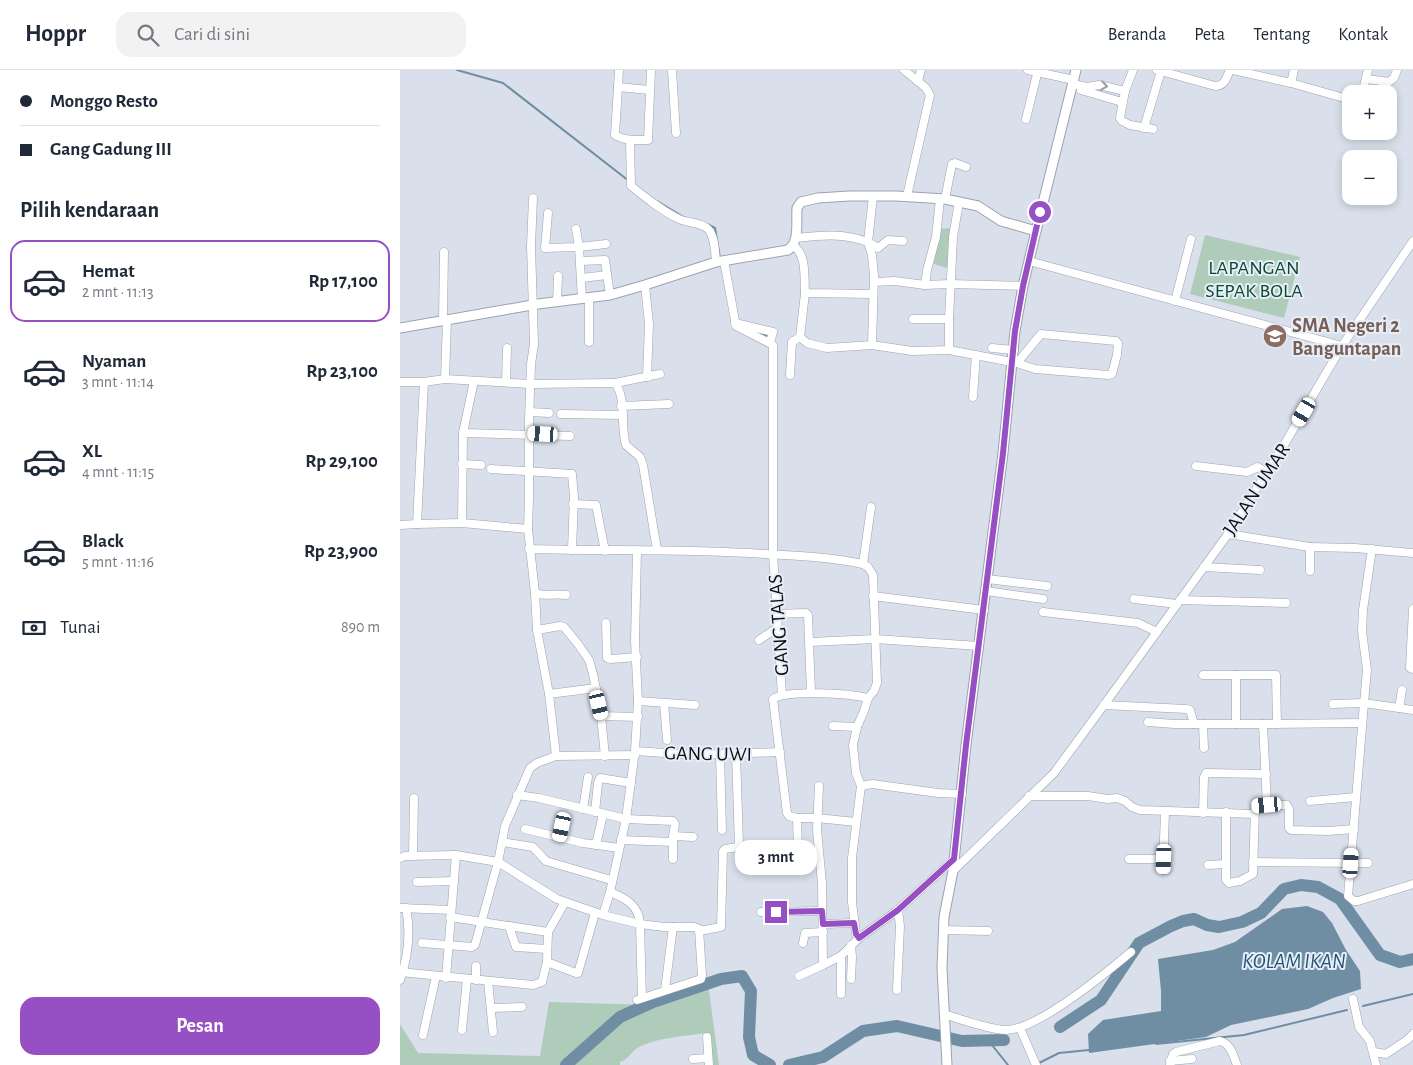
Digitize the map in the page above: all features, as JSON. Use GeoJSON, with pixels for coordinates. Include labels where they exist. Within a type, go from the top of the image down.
{"type":"FeatureCollection","features":[{"type":"Feature","properties":{"kind":"street"},"geometry":{"type":"LineString","coordinates":[[619,70],[615,135],[630,140],[648,140],[651,70],[646,70]]}},
{"type":"Feature","properties":{"kind":"street"},"geometry":{"type":"LineString","coordinates":[[672,70],[676,132]]}},
{"type":"Feature","properties":{"kind":"street"},"geometry":{"type":"LineString","coordinates":[[904,70],[928,90],[930,95],[907,196]]}},
{"type":"Feature","properties":{"kind":"street"},"geometry":{"type":"LineString","coordinates":[[918,81],[920,70]]}},
{"type":"Feature","properties":{"kind":"street"},"geometry":{"type":"LineString","coordinates":[[1028,70],[1038,71],[1122,102]]}},
{"type":"Feature","properties":{"kind":"street"},"geometry":{"type":"LineString","coordinates":[[947,1065],[942,968],[943,930],[953,871],[966,745],[1015,363],[1014,350],[1023,286],[1076,70]]}},
{"type":"Feature","properties":{"kind":"street"},"geometry":{"type":"LineString","coordinates":[[1133,70],[1122,102],[1122,121],[1130,125],[1153,129]]}},
{"type":"Feature","properties":{"kind":"street"},"geometry":{"type":"LineString","coordinates":[[1144,128],[1159,70],[1215,86],[1220,86],[1224,83],[1231,70],[1291,83],[1342,97]]}},
{"type":"Feature","properties":{"kind":"street"},"geometry":{"type":"LineString","coordinates":[[1291,83],[1294,70]]}},
{"type":"Feature","properties":{"kind":"street"},"geometry":{"type":"LineString","coordinates":[[1365,85],[1368,70]]}},
{"type":"Feature","properties":{"kind":"street"},"geometry":{"type":"LineString","coordinates":[[1367,79],[1390,82],[1397,70]]}},
{"type":"Feature","properties":{"kind":"street"},"geometry":{"type":"LineString","coordinates":[[1026,119],[1038,71]]}},
{"type":"Feature","properties":{"kind":"street"},"geometry":{"type":"LineString","coordinates":[[1073,83],[1087,87],[1099,84],[1125,91]]}},
{"type":"Feature","properties":{"kind":"street"},"geometry":{"type":"LineString","coordinates":[[618,87],[649,90]]}},
{"type":"Feature","properties":{"kind":"street"},"geometry":{"type":"LineString","coordinates":[[630,140],[630,182],[632,187],[663,210],[681,220],[708,229],[712,234],[720,261]]}},
{"type":"Feature","properties":{"kind":"street"},"geometry":{"type":"LineString","coordinates":[[925,285],[942,199],[952,164],[966,166]]}},
{"type":"Feature","properties":{"kind":"street"},"geometry":{"type":"LineString","coordinates":[[800,337],[806,293],[802,255],[795,242],[797,208],[801,202],[818,198],[873,196],[942,199],[978,206],[1010,225],[1036,231]]}},
{"type":"Feature","properties":{"kind":"street"},"geometry":{"type":"LineString","coordinates":[[872,345],[874,282],[872,255],[868,242],[873,196]]}},
{"type":"Feature","properties":{"kind":"street"},"geometry":{"type":"LineString","coordinates":[[422,943],[474,946],[498,862],[505,826],[517,795],[530,768],[537,763],[556,756],[549,694],[537,630],[528,529],[530,384],[534,344],[531,246],[533,198]]}},
{"type":"Feature","properties":{"kind":"street"},"geometry":{"type":"LineString","coordinates":[[949,350],[953,238],[959,202]]}},
{"type":"Feature","properties":{"kind":"street"},"geometry":{"type":"LineString","coordinates":[[545,248],[548,213]]}},
{"type":"Feature","properties":{"kind":"street"},"geometry":{"type":"LineString","coordinates":[[576,229],[586,299],[589,342]]}},
{"type":"Feature","properties":{"kind":"street"},"geometry":{"type":"LineString","coordinates":[[400,328],[532,305],[610,295],[645,286],[720,261],[782,252],[795,242],[831,234],[857,237],[878,248],[888,240],[903,241]]}},
{"type":"Feature","properties":{"kind":"street"},"geometry":{"type":"LineString","coordinates":[[1174,301],[1191,239]]}},
{"type":"Feature","properties":{"kind":"street","name":"JALAN UMAR"},"geometry":{"type":"LineString","coordinates":[[953,871],[1054,773],[1104,705],[1228,534],[1264,471],[1342,346],[1413,241]]}},
{"type":"Feature","properties":{"kind":"street"},"geometry":{"type":"LineString","coordinates":[[531,246],[545,248],[606,244]]}},
{"type":"Feature","properties":{"kind":"street"},"geometry":{"type":"LineString","coordinates":[[444,252],[444,379]]}},
{"type":"Feature","properties":{"kind":"street"},"geometry":{"type":"LineString","coordinates":[[581,261],[604,259],[610,295]]}},
{"type":"Feature","properties":{"kind":"street","name":"GANG TALAS"},"geometry":{"type":"LineString","coordinates":[[720,261],[735,323],[740,329],[771,339],[773,345],[773,554],[782,696]]}},
{"type":"Feature","properties":{"kind":"street"},"geometry":{"type":"LineString","coordinates":[[1029,262],[1342,346]]}},
{"type":"Feature","properties":{"kind":"street"},"geometry":{"type":"LineString","coordinates":[[582,278],[607,275]]}},
{"type":"Feature","properties":{"kind":"street"},"geometry":{"type":"LineString","coordinates":[[557,302],[558,276]]}},
{"type":"Feature","properties":{"kind":"street"},"geometry":{"type":"LineString","coordinates":[[874,282],[895,281],[925,285],[1023,286]]}},
{"type":"Feature","properties":{"kind":"street"},"geometry":{"type":"LineString","coordinates":[[645,286],[649,324],[647,377]]}},
{"type":"Feature","properties":{"kind":"street"},"geometry":{"type":"LineString","coordinates":[[806,293],[873,294]]}},
{"type":"Feature","properties":{"kind":"street"},"geometry":{"type":"LineString","coordinates":[[913,319],[949,319]]}},
{"type":"Feature","properties":{"kind":"street"},"geometry":{"type":"LineString","coordinates":[[800,337],[807,344],[827,348],[872,345],[912,351],[949,350],[1015,363],[1034,369],[1111,375],[1119,347],[1116,340],[1041,334],[1015,363]]}},
{"type":"Feature","properties":{"kind":"street"},"geometry":{"type":"LineString","coordinates":[[790,375],[792,342],[800,337]]}},
{"type":"Feature","properties":{"kind":"street"},"geometry":{"type":"LineString","coordinates":[[506,382],[507,348]]}},
{"type":"Feature","properties":{"kind":"street"},"geometry":{"type":"LineString","coordinates":[[992,348],[1014,350]]}},
{"type":"Feature","properties":{"kind":"street"},"geometry":{"type":"LineString","coordinates":[[973,397],[976,355]]}},
{"type":"Feature","properties":{"kind":"street"},"geometry":{"type":"LineString","coordinates":[[400,382],[424,382],[444,379],[530,384],[595,385],[660,374]]}},
{"type":"Feature","properties":{"kind":"street"},"geometry":{"type":"LineString","coordinates":[[462,523],[463,433],[474,381]]}},
{"type":"Feature","properties":{"kind":"street"},"geometry":{"type":"LineString","coordinates":[[417,524],[424,382]]}},
{"type":"Feature","properties":{"kind":"street"},"geometry":{"type":"LineString","coordinates":[[615,383],[619,391],[626,445],[640,457],[644,465],[657,550]]}},
{"type":"Feature","properties":{"kind":"street"},"geometry":{"type":"LineString","coordinates":[[621,406],[669,404]]}},
{"type":"Feature","properties":{"kind":"street"},"geometry":{"type":"LineString","coordinates":[[530,412],[549,413]]}},
{"type":"Feature","properties":{"kind":"street"},"geometry":{"type":"LineString","coordinates":[[561,414],[623,415]]}},
{"type":"Feature","properties":{"kind":"street"},"geometry":{"type":"LineString","coordinates":[[463,433],[570,436]]}},
{"type":"Feature","properties":{"kind":"street"},"geometry":{"type":"LineString","coordinates":[[462,464],[481,465]]}},
{"type":"Feature","properties":{"kind":"street"},"geometry":{"type":"LineString","coordinates":[[1196,466],[1247,472],[1264,471]]}},
{"type":"Feature","properties":{"kind":"street"},"geometry":{"type":"LineString","coordinates":[[491,469],[572,474],[572,550]]}},
{"type":"Feature","properties":{"kind":"street"},"geometry":{"type":"LineString","coordinates":[[573,504],[596,505],[605,551]]}},
{"type":"Feature","properties":{"kind":"street"},"geometry":{"type":"LineString","coordinates":[[863,564],[871,507]]}},
{"type":"Feature","properties":{"kind":"street"},"geometry":{"type":"LineString","coordinates":[[400,525],[462,523],[528,529]]}},
{"type":"Feature","properties":{"kind":"street"},"geometry":{"type":"LineString","coordinates":[[1228,534],[1310,547],[1372,549],[1413,553]]}},
{"type":"Feature","properties":{"kind":"street"},"geometry":{"type":"LineString","coordinates":[[1310,547],[1310,571]]}},
{"type":"Feature","properties":{"kind":"street"},"geometry":{"type":"LineString","coordinates":[[529,549],[718,551],[823,558],[863,564],[868,567],[873,575],[877,683],[874,691],[868,698],[856,727],[854,745],[856,774],[861,786],[852,858],[854,923],[856,934],[859,938]]}},
{"type":"Feature","properties":{"kind":"street"},"geometry":{"type":"LineString","coordinates":[[1372,549],[1363,610],[1362,631],[1367,670],[1348,896],[1354,901],[1358,901],[1413,884]]}},
{"type":"Feature","properties":{"kind":"street"},"geometry":{"type":"LineString","coordinates":[[603,915],[626,819],[635,753],[638,718],[635,641],[637,550]]}},
{"type":"Feature","properties":{"kind":"street"},"geometry":{"type":"LineString","coordinates":[[1204,567],[1260,570]]}},
{"type":"Feature","properties":{"kind":"street"},"geometry":{"type":"LineString","coordinates":[[987,579],[1047,586]]}},
{"type":"Feature","properties":{"kind":"street"},"geometry":{"type":"LineString","coordinates":[[986,591],[1043,599]]}},
{"type":"Feature","properties":{"kind":"street"},"geometry":{"type":"LineString","coordinates":[[535,593],[544,596],[566,595]]}},
{"type":"Feature","properties":{"kind":"street"},"geometry":{"type":"LineString","coordinates":[[873,596],[984,610]]}},
{"type":"Feature","properties":{"kind":"street"},"geometry":{"type":"LineString","coordinates":[[1134,599],[1179,602],[1286,603]]}},
{"type":"Feature","properties":{"kind":"street"},"geometry":{"type":"LineString","coordinates":[[1413,609],[1410,668],[1413,669]]}},
{"type":"Feature","properties":{"kind":"street"},"geometry":{"type":"LineString","coordinates":[[1043,612],[1138,623],[1157,632]]}},
{"type":"Feature","properties":{"kind":"street"},"geometry":{"type":"LineString","coordinates":[[776,614],[807,614],[810,642],[811,694]]}},
{"type":"Feature","properties":{"kind":"street"},"geometry":{"type":"LineString","coordinates":[[606,623],[607,657],[611,659],[636,657]]}},
{"type":"Feature","properties":{"kind":"street"},"geometry":{"type":"LineString","coordinates":[[537,630],[560,626],[568,631],[592,667],[601,716],[605,756]]}},
{"type":"Feature","properties":{"kind":"street"},"geometry":{"type":"LineString","coordinates":[[758,640],[777,628]]}},
{"type":"Feature","properties":{"kind":"street"},"geometry":{"type":"LineString","coordinates":[[810,642],[874,639],[980,646]]}},
{"type":"Feature","properties":{"kind":"street"},"geometry":{"type":"LineString","coordinates":[[1203,675],[1276,675],[1277,724]]}},
{"type":"Feature","properties":{"kind":"street"},"geometry":{"type":"LineString","coordinates":[[1236,676],[1236,724]]}},
{"type":"Feature","properties":{"kind":"street"},"geometry":{"type":"LineString","coordinates":[[549,694],[596,688]]}},
{"type":"Feature","properties":{"kind":"street"},"geometry":{"type":"LineString","coordinates":[[1399,708],[1402,690]]}},
{"type":"Feature","properties":{"kind":"street"},"geometry":{"type":"LineString","coordinates":[[856,822],[789,816],[786,810],[773,702],[775,697],[811,694],[868,698]]}},
{"type":"Feature","properties":{"kind":"street"},"geometry":{"type":"LineString","coordinates":[[638,701],[695,705]]}},
{"type":"Feature","properties":{"kind":"street"},"geometry":{"type":"LineString","coordinates":[[664,703],[667,740]]}},
{"type":"Feature","properties":{"kind":"street"},"geometry":{"type":"LineString","coordinates":[[1333,704],[1364,703],[1413,710]]}},
{"type":"Feature","properties":{"kind":"street"},"geometry":{"type":"LineString","coordinates":[[1104,705],[1186,709],[1192,712],[1194,724]]}},
{"type":"Feature","properties":{"kind":"street"},"geometry":{"type":"LineString","coordinates":[[601,716],[638,718]]}},
{"type":"Feature","properties":{"kind":"street"},"geometry":{"type":"LineString","coordinates":[[1148,722],[1194,724],[1362,723]]}},
{"type":"Feature","properties":{"kind":"street"},"geometry":{"type":"LineString","coordinates":[[1204,724],[1204,748]]}},
{"type":"Feature","properties":{"kind":"street"},"geometry":{"type":"LineString","coordinates":[[1263,724],[1267,805]]}},
{"type":"Feature","properties":{"kind":"street"},"geometry":{"type":"LineString","coordinates":[[833,726],[856,727]]}},
{"type":"Feature","properties":{"kind":"street","name":"GANG UWI"},"geometry":{"type":"LineString","coordinates":[[556,756],[605,756],[635,753],[695,755],[780,752]]}},
{"type":"Feature","properties":{"kind":"street"},"geometry":{"type":"LineString","coordinates":[[720,754],[722,830]]}},
{"type":"Feature","properties":{"kind":"street"},"geometry":{"type":"LineString","coordinates":[[400,858],[405,856],[456,855],[498,862],[557,899],[595,913],[640,924],[694,927],[699,931],[720,928],[723,851],[738,847],[739,845],[736,754]]}},
{"type":"Feature","properties":{"kind":"street"},"geometry":{"type":"LineString","coordinates":[[1203,813],[1204,777],[1206,773],[1266,774]]}},
{"type":"Feature","properties":{"kind":"street"},"geometry":{"type":"LineString","coordinates":[[582,808],[588,777]]}},
{"type":"Feature","properties":{"kind":"street"},"geometry":{"type":"LineString","coordinates":[[596,845],[599,813],[598,783],[600,778],[631,783]]}},
{"type":"Feature","properties":{"kind":"street"},"geometry":{"type":"LineString","coordinates":[[861,786],[872,784],[938,793],[962,794]]}},
{"type":"Feature","properties":{"kind":"street"},"geometry":{"type":"LineString","coordinates":[[819,786],[817,818],[823,924],[823,965]]}},
{"type":"Feature","properties":{"kind":"street"},"geometry":{"type":"LineString","coordinates":[[517,795],[539,798],[626,819],[673,821],[675,824],[673,859]]}},
{"type":"Feature","properties":{"kind":"street"},"geometry":{"type":"LineString","coordinates":[[1029,796],[1116,798],[1140,810],[1254,814]]}},
{"type":"Feature","properties":{"kind":"street"},"geometry":{"type":"LineString","coordinates":[[1310,801],[1356,797]]}},
{"type":"Feature","properties":{"kind":"street"},"geometry":{"type":"LineString","coordinates":[[413,856],[414,798]]}},
{"type":"Feature","properties":{"kind":"street"},"geometry":{"type":"LineString","coordinates":[[1226,812],[1225,864],[1226,880],[1229,883],[1240,881],[1253,875],[1254,814],[1257,806],[1287,805],[1289,809],[1290,830],[1328,831],[1354,829]]}},
{"type":"Feature","properties":{"kind":"street"},"geometry":{"type":"LineString","coordinates":[[1163,870],[1166,812]]}},
{"type":"Feature","properties":{"kind":"street"},"geometry":{"type":"LineString","coordinates":[[797,818],[798,852]]}},
{"type":"Feature","properties":{"kind":"street"},"geometry":{"type":"LineString","coordinates":[[560,838],[562,827]]}},
{"type":"Feature","properties":{"kind":"street"},"geometry":{"type":"LineString","coordinates":[[525,829],[596,845],[693,837]]}},
{"type":"Feature","properties":{"kind":"street"},"geometry":{"type":"LineString","coordinates":[[502,842],[533,847],[546,861],[612,880]]}},
{"type":"Feature","properties":{"kind":"street"},"geometry":{"type":"LineString","coordinates":[[446,978],[456,855]]}},
{"type":"Feature","properties":{"kind":"street"},"geometry":{"type":"LineString","coordinates":[[1128,858],[1164,859]]}},
{"type":"Feature","properties":{"kind":"street"},"geometry":{"type":"LineString","coordinates":[[799,976],[841,956],[859,938],[898,910],[954,859]]}},
{"type":"Feature","properties":{"kind":"street"},"geometry":{"type":"LineString","coordinates":[[1253,862],[1368,863]]}},
{"type":"Feature","properties":{"kind":"street"},"geometry":{"type":"LineString","coordinates":[[1208,865],[1225,864]]}},
{"type":"Feature","properties":{"kind":"street"},"geometry":{"type":"LineString","coordinates":[[418,882],[454,881]]}},
{"type":"Feature","properties":{"kind":"street"},"geometry":{"type":"LineString","coordinates":[[610,892],[627,899],[638,912],[640,924],[639,999],[702,977],[699,931]]}},
{"type":"Feature","properties":{"kind":"street"},"geometry":{"type":"LineString","coordinates":[[548,932],[482,922],[451,913],[403,908],[409,941],[404,969],[401,975],[539,984],[542,982],[547,962],[548,932],[565,902]]}},
{"type":"Feature","properties":{"kind":"street"},"geometry":{"type":"LineString","coordinates":[[897,990],[900,926],[898,910]]}},
{"type":"Feature","properties":{"kind":"street"},"geometry":{"type":"LineString","coordinates":[[761,912],[822,911]]}},
{"type":"Feature","properties":{"kind":"street"},"geometry":{"type":"LineString","coordinates":[[547,962],[576,973],[580,971],[595,913]]}},
{"type":"Feature","properties":{"kind":"street"},"geometry":{"type":"LineString","coordinates":[[823,924],[854,923]]}},
{"type":"Feature","properties":{"kind":"street"},"geometry":{"type":"LineString","coordinates":[[509,926],[516,947],[547,949]]}},
{"type":"Feature","properties":{"kind":"street"},"geometry":{"type":"LineString","coordinates":[[665,990],[672,927]]}},
{"type":"Feature","properties":{"kind":"street"},"geometry":{"type":"LineString","coordinates":[[943,930],[988,931]]}},
{"type":"Feature","properties":{"kind":"street"},"geometry":{"type":"LineString","coordinates":[[803,943],[804,932],[823,932]]}},
{"type":"Feature","properties":{"kind":"street"},"geometry":{"type":"LineString","coordinates":[[400,939],[409,941]]}},
{"type":"Feature","properties":{"kind":"street"},"geometry":{"type":"LineString","coordinates":[[851,945],[852,979]]}},
{"type":"Feature","properties":{"kind":"street"},"geometry":{"type":"LineString","coordinates":[[944,1014],[1004,1030],[1020,1028],[1076,995],[1131,952]]}},
{"type":"Feature","properties":{"kind":"street"},"geometry":{"type":"LineString","coordinates":[[841,956],[841,994]]}},
{"type":"Feature","properties":{"kind":"street"},"geometry":{"type":"LineString","coordinates":[[476,966],[476,980]]}},
{"type":"Feature","properties":{"kind":"street"},"geometry":{"type":"LineString","coordinates":[[423,1036],[436,976]]}},
{"type":"Feature","properties":{"kind":"street"},"geometry":{"type":"LineString","coordinates":[[462,1030],[467,979]]}},
{"type":"Feature","properties":{"kind":"street"},"geometry":{"type":"LineString","coordinates":[[488,981],[493,1032]]}},
{"type":"Feature","properties":{"kind":"street"},"geometry":{"type":"LineString","coordinates":[[1353,999],[1359,1027],[1370,1041],[1376,1065]]}},
{"type":"Feature","properties":{"kind":"street"},"geometry":{"type":"LineString","coordinates":[[491,1008],[522,1007]]}},
{"type":"Feature","properties":{"kind":"street"},"geometry":{"type":"LineString","coordinates":[[1020,1028],[1035,1063]]}},
{"type":"Feature","properties":{"kind":"street"},"geometry":{"type":"LineString","coordinates":[[1374,1052],[1386,1054],[1413,1034]]}},
{"type":"Feature","properties":{"kind":"street"},"geometry":{"type":"LineString","coordinates":[[693,1059],[708,1062],[706,1037]]}},
{"type":"Feature","properties":{"kind":"street"},"geometry":{"type":"LineString","coordinates":[[1192,1059],[1170,1063],[1173,1054],[1176,1052],[1220,1041],[1229,1047],[1237,1065]]}},
{"type":"Feature","properties":{"kind":"green space"},"geometry":{"type":"Polygon","coordinates":[[[953,228],[950,269],[934,264],[937,229],[953,228]]]}},
{"type":"Feature","properties":{"kind":"green space","name":"LAPANGAN SEPAK BOLA"},"geometry":{"type":"Polygon","coordinates":[[[1205,235],[1300,257],[1284,318],[1190,294],[1205,235]]]}},
{"type":"Feature","properties":{"kind":"green space"},"geometry":{"type":"Polygon","coordinates":[[[708,983],[719,1065],[711,1065],[708,1033],[674,1037],[638,1047],[626,1059],[620,1062],[620,1065],[400,1065],[400,1024],[418,1053],[540,1056],[549,1002],[651,1005],[708,983]]]}},
{"type":"Feature","properties":{"kind":"water","name":"KOLAM IKAN"},"geometry":{"type":"Polygon","coordinates":[[[1307,906],[1323,912],[1332,923],[1346,950],[1360,971],[1361,989],[1308,1009],[1231,1025],[1206,1037],[1089,1053],[1088,1034],[1103,1020],[1161,1011],[1158,959],[1213,950],[1235,942],[1282,909],[1307,906]]]}},
{"type":"Feature","properties":{"kind":"waterway"},"geometry":{"type":"LineString","coordinates":[[457,70],[503,83],[629,181]]}},
{"type":"Feature","properties":{"kind":"waterway"},"geometry":{"type":"LineString","coordinates":[[657,201],[685,218]]}},
{"type":"Feature","properties":{"kind":"waterway"},"geometry":{"type":"LineString","coordinates":[[707,224],[715,228],[720,258]]}},
{"type":"Feature","properties":{"kind":"waterway"},"geometry":{"type":"LineString","coordinates":[[753,331],[770,337]]}},
{"type":"Feature","properties":{"kind":"waterway"},"geometry":{"type":"LineString","coordinates":[[1060,1027],[1101,1000],[1139,943],[1183,921],[1194,919],[1207,925],[1219,927],[1242,922],[1261,913],[1284,889],[1301,885],[1318,887],[1340,899],[1380,955],[1400,962],[1413,959]]}},
{"type":"Feature","properties":{"kind":"waterway"},"geometry":{"type":"LineString","coordinates":[[566,1065],[620,1017],[653,1002],[721,979],[742,976],[751,991],[749,1037],[753,1055],[770,1065]]}},
{"type":"Feature","properties":{"kind":"waterway"},"geometry":{"type":"LineString","coordinates":[[1363,1006],[1413,994]]}},
{"type":"Feature","properties":{"kind":"waterway"},"geometry":{"type":"LineString","coordinates":[[1156,1044],[1244,1035],[1347,1010]]}},
{"type":"Feature","properties":{"kind":"waterway"},"geometry":{"type":"LineString","coordinates":[[789,1065],[823,1057],[863,1031],[897,1026],[962,1041],[1004,1040]]}},
{"type":"Feature","properties":{"kind":"waterway"},"geometry":{"type":"LineString","coordinates":[[988,1040],[1008,1065]]}},
{"type":"Feature","properties":{"kind":"waterway"},"geometry":{"type":"LineString","coordinates":[[1039,1063],[1059,1053],[1089,1050]]}},
{"type":"Feature","properties":{"kind":"place","name":"SMA Negeri 2 Banguntapan"},"geometry":{"type":"Point","coordinates":[1275,336]}},
{"type":"Feature","properties":{"kind":"route"},"geometry":{"type":"LineString","coordinates":[[776,912],[822,911],[823,924],[854,923],[855,932],[859,938],[898,910],[954,859],[966,745],[1003,453],[1015,331],[1040,212]]}}]}
